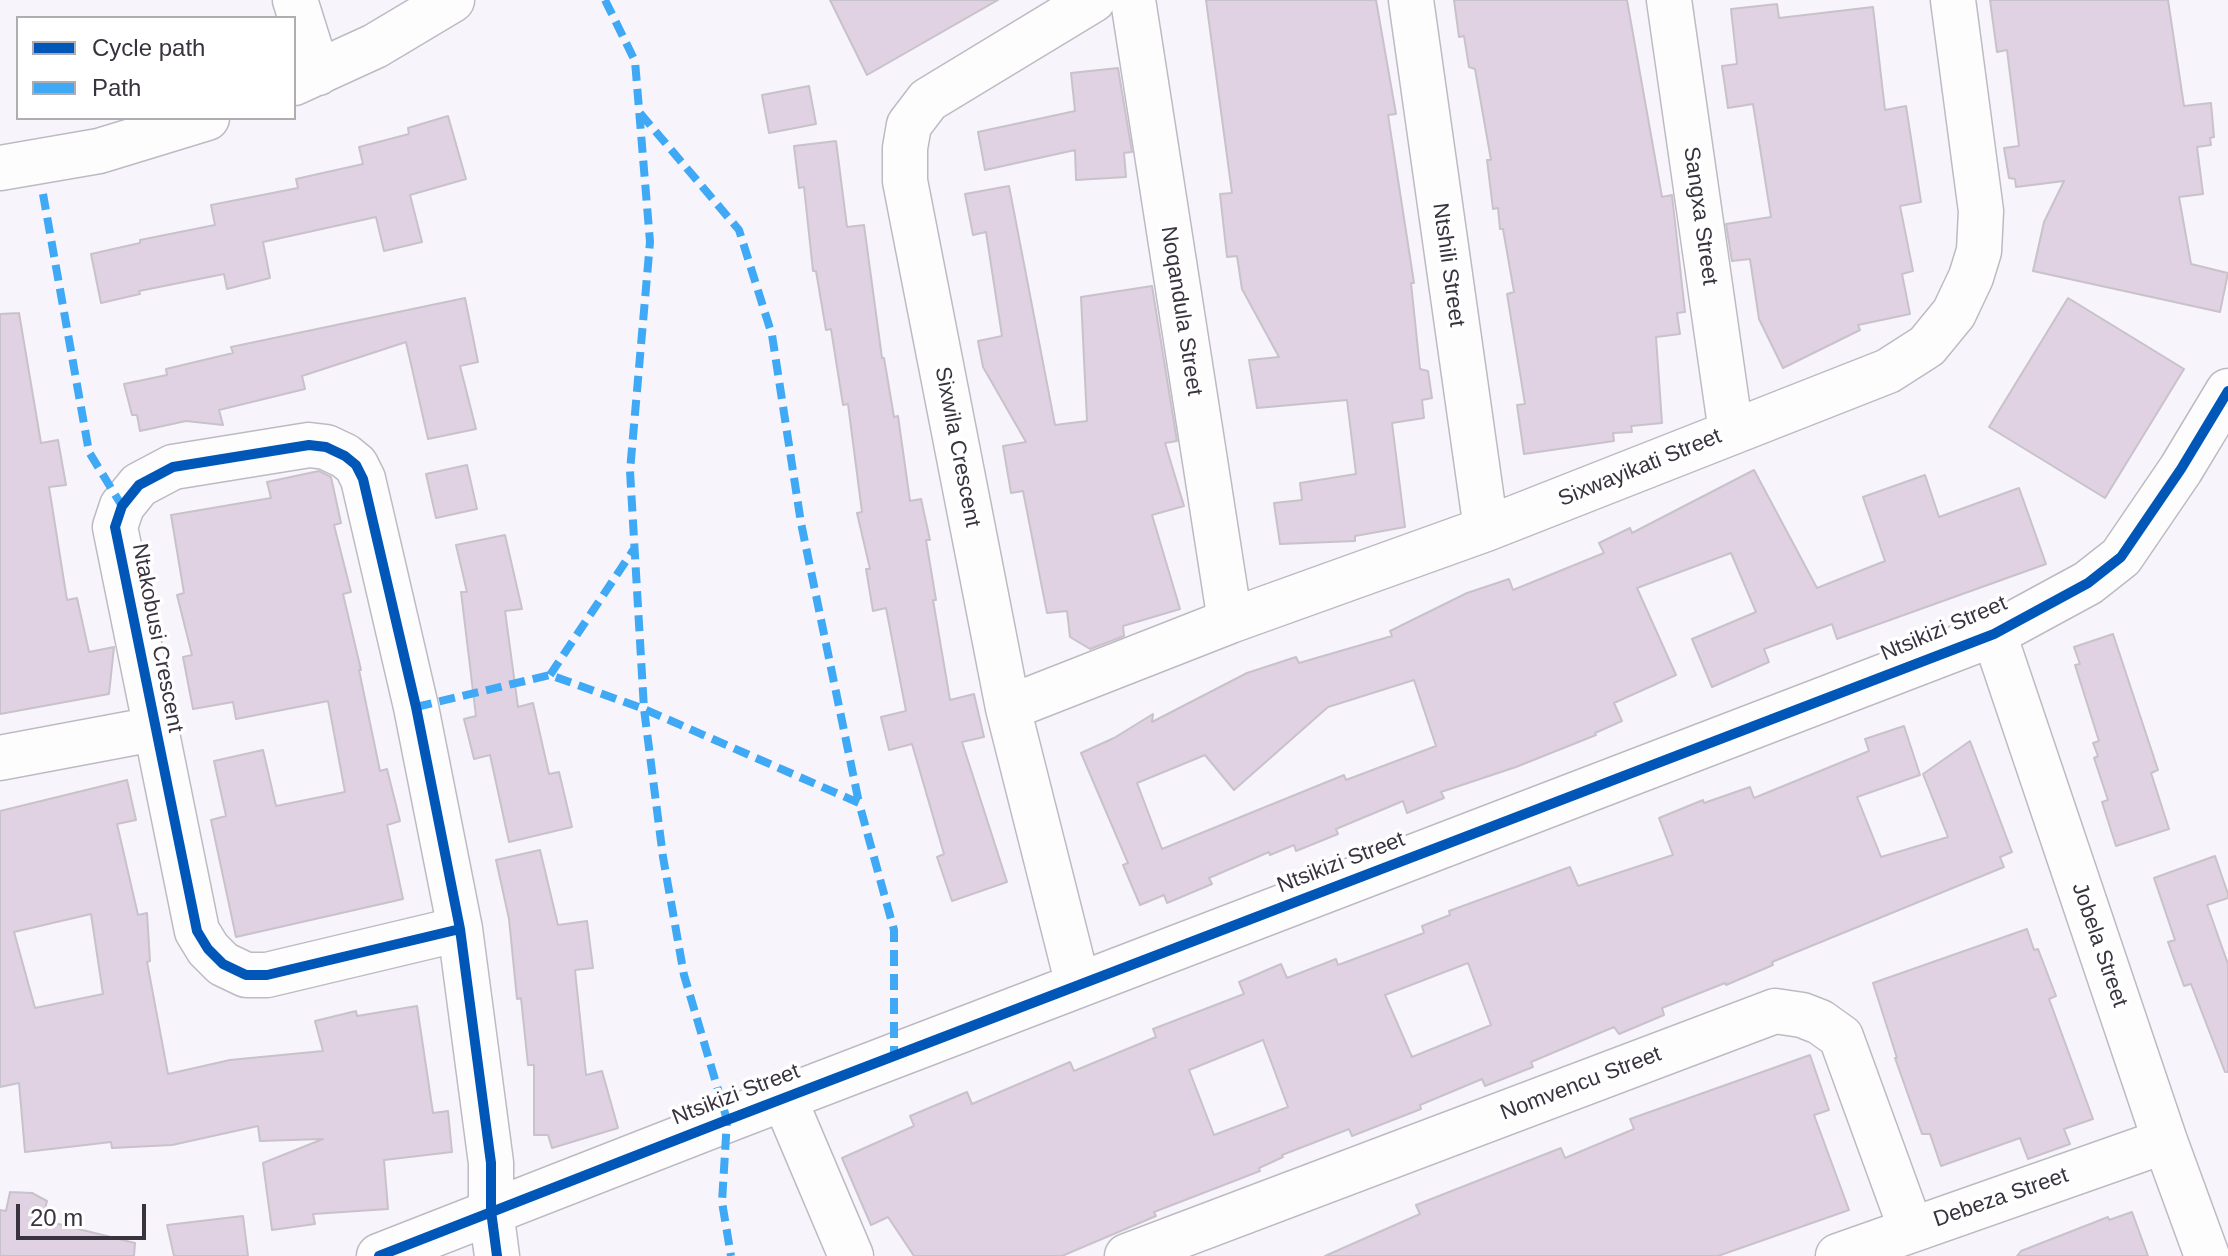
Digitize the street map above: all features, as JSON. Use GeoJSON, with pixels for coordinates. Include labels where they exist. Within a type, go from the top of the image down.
{"type":"FeatureCollection","features":[{"type":"Feature","properties":{"kind":"street"},"geometry":{"type":"LineString","coordinates":[[295,0],[306,78],[375,46],[452,0]]}},
{"type":"Feature","properties":{"kind":"street","name":"Sixwila Crescent"},"geometry":{"type":"LineString","coordinates":[[1078,985],[1008,708],[905,181],[905,148],[909,125],[928,100],[1093,0]]}},
{"type":"Feature","properties":{"kind":"street","name":"Noqandula Street"},"geometry":{"type":"LineString","coordinates":[[1133,0],[1230,621]]}},
{"type":"Feature","properties":{"kind":"street","name":"Ntshili Street"},"geometry":{"type":"LineString","coordinates":[[1411,0],[1486,529]]}},
{"type":"Feature","properties":{"kind":"street","name":"Sangxa Street"},"geometry":{"type":"LineString","coordinates":[[1669,0],[1731,432]]}},
{"type":"Feature","properties":{"kind":"street","name":"Sixwayikati Street"},"geometry":{"type":"LineString","coordinates":[[1008,708],[1230,621],[1486,529],[1888,371],[1927,346],[1954,313],[1979,251],[1981,211],[1953,0]]}},
{"type":"Feature","properties":{"kind":"street"},"geometry":{"type":"LineString","coordinates":[[0,168],[99,151],[200,120]]}},
{"type":"Feature","properties":{"kind":"street","name":"Ntsikizi Street"},"geometry":{"type":"LineString","coordinates":[[379,1256],[1994,634],[2088,583],[2121,557],[2181,469],[2228,391]]}},
{"type":"Feature","properties":{"kind":"street","name":"Ntakobusi Crescent"},"geometry":{"type":"LineString","coordinates":[[460,929],[267,975],[246,975],[223,964],[208,949],[197,931],[115,527],[122,506],[139,485],[173,467],[309,445],[326,447],[345,456],[356,465],[363,479],[416,707],[460,929],[491,1163],[491,1211],[497,1256]]}},
{"type":"Feature","properties":{"kind":"street","name":"Jobela Street"},"geometry":{"type":"LineString","coordinates":[[1994,634],[2165,1141],[2207,1256]]}},
{"type":"Feature","properties":{"kind":"street","name":"Ntakobusi Crescent"},"geometry":{"type":"LineString","coordinates":[[0,758],[154,729]]}},
{"type":"Feature","properties":{"kind":"street","name":"Nomvencu Street"},"geometry":{"type":"LineString","coordinates":[[1127,1256],[1775,1011],[1802,1015],[1820,1022],[1841,1037],[1911,1229]]}},
{"type":"Feature","properties":{"kind":"street"},"geometry":{"type":"LineString","coordinates":[[784,1098],[851,1256]]}},
{"type":"Feature","properties":{"kind":"street","name":"Debeza Street"},"geometry":{"type":"LineString","coordinates":[[1838,1256],[2165,1141]]}},
{"type":"Feature","properties":{"kind":"building"},"geometry":{"type":"Polygon","coordinates":[[[830,0],[998,0],[867,75],[830,0]]]}},
{"type":"Feature","properties":{"kind":"building"},"geometry":{"type":"Polygon","coordinates":[[[1206,0],[1376,0],[1396,114],[1388,115],[1414,283],[1411,283],[1420,369],[1428,371],[1432,398],[1422,400],[1424,418],[1392,423],[1405,527],[1355,536],[1355,541],[1280,544],[1274,503],[1302,500],[1300,483],[1356,474],[1347,400],[1257,408],[1249,360],[1279,357],[1242,289],[1237,256],[1227,257],[1220,194],[1232,193],[1206,0]]]}},
{"type":"Feature","properties":{"kind":"building"},"geometry":{"type":"Polygon","coordinates":[[[1454,0],[1627,0],[1662,197],[1672,195],[1685,312],[1677,313],[1680,334],[1656,337],[1662,423],[1631,426],[1632,432],[1613,433],[1614,441],[1524,454],[1517,405],[1525,404],[1507,294],[1514,292],[1498,208],[1493,209],[1487,160],[1491,160],[1475,69],[1469,67],[1464,36],[1459,37],[1454,0]]]}},
{"type":"Feature","properties":{"kind":"building"},"geometry":{"type":"Polygon","coordinates":[[[1990,0],[2168,0],[2184,106],[2211,103],[2214,137],[2210,138],[2211,145],[2197,147],[2203,194],[2179,197],[2191,264],[2228,273],[2220,312],[2033,271],[2044,222],[2064,181],[2016,187],[2015,179],[2009,178],[2004,148],[2019,146],[2007,50],[1997,52],[1990,0]]]}},
{"type":"Feature","properties":{"kind":"building"},"geometry":{"type":"Polygon","coordinates":[[[1777,4],[1779,18],[1873,7],[1885,110],[1906,106],[1921,202],[1900,206],[1913,271],[1902,274],[1910,314],[1858,325],[1860,330],[1783,368],[1759,319],[1750,259],[1732,261],[1726,224],[1771,217],[1753,104],[1728,108],[1722,66],[1737,64],[1731,9],[1777,4]]]}},
{"type":"Feature","properties":{"kind":"building"},"geometry":{"type":"Polygon","coordinates":[[[1118,68],[1132,152],[1124,153],[1126,177],[1076,180],[1075,150],[985,170],[978,132],[1075,111],[1071,73],[1118,68]]]}},
{"type":"Feature","properties":{"kind":"building"},"geometry":{"type":"Polygon","coordinates":[[[809,86],[816,124],[769,133],[762,95],[809,86]]]}},
{"type":"Feature","properties":{"kind":"building"},"geometry":{"type":"Polygon","coordinates":[[[448,116],[466,179],[410,195],[422,242],[384,251],[376,217],[263,242],[270,278],[227,289],[224,274],[139,291],[140,294],[101,303],[91,254],[140,243],[140,240],[215,225],[211,205],[298,188],[296,179],[363,164],[359,147],[409,134],[408,128],[448,116]]]}},
{"type":"Feature","properties":{"kind":"building"},"geometry":{"type":"Polygon","coordinates":[[[836,141],[847,227],[864,225],[882,358],[894,417],[898,416],[910,501],[921,499],[930,540],[926,540],[936,600],[933,600],[950,700],[974,694],[984,737],[962,742],[1007,882],[952,901],[937,857],[944,854],[912,744],[889,750],[881,717],[906,711],[886,608],[873,611],[866,569],[870,569],[857,513],[862,512],[848,404],[843,405],[831,329],[826,330],[816,271],[813,271],[804,187],[799,188],[794,146],[836,141]]]}},
{"type":"Feature","properties":{"kind":"building"},"geometry":{"type":"Polygon","coordinates":[[[1009,186],[1055,425],[1087,421],[1081,297],[1152,286],[1177,441],[1165,443],[1184,506],[1152,515],[1180,609],[1123,626],[1124,636],[1090,649],[1070,637],[1067,611],[1047,613],[1023,491],[1011,493],[1003,446],[1026,442],[983,367],[978,341],[1002,336],[986,232],[973,235],[965,194],[1009,186]]]}},
{"type":"Feature","properties":{"kind":"building"},"geometry":{"type":"Polygon","coordinates":[[[465,298],[478,362],[460,366],[476,429],[428,439],[406,342],[302,376],[305,389],[219,410],[223,425],[186,421],[140,431],[137,415],[132,415],[124,384],[167,375],[166,369],[233,353],[231,347],[465,298]]]}},
{"type":"Feature","properties":{"kind":"building"},"geometry":{"type":"Polygon","coordinates":[[[2068,298],[2184,369],[2105,498],[1989,427],[2068,298]]]}},
{"type":"Feature","properties":{"kind":"building"},"geometry":{"type":"Polygon","coordinates":[[[19,313],[41,443],[58,440],[66,485],[49,487],[67,600],[77,598],[89,652],[114,647],[109,694],[0,714],[0,314],[19,313]]]}},
{"type":"Feature","properties":{"kind":"building"},"geometry":{"type":"Polygon","coordinates":[[[467,465],[477,509],[436,518],[426,474],[467,465]]]}},
{"type":"Feature","properties":{"kind":"building"},"geometry":{"type":"Polygon","coordinates":[[[1754,470],[1817,588],[1885,561],[1863,497],[1925,475],[1939,517],[2019,488],[2046,564],[1837,639],[1832,624],[1764,649],[1769,662],[1712,687],[1692,639],[1756,612],[1731,553],[1637,588],[1676,675],[1614,703],[1622,721],[1596,735],[1516,767],[1441,792],[1444,798],[1407,813],[1403,801],[1336,829],[1338,834],[1296,851],[1294,845],[1270,855],[1269,852],[1209,878],[1212,884],[1167,903],[1164,895],[1140,905],[1123,865],[1128,863],[1081,753],[1114,738],[1153,714],[1152,722],[1247,673],[1296,657],[1299,663],[1392,636],[1390,631],[1467,593],[1509,579],[1513,590],[1604,553],[1599,543],[1630,528],[1632,533],[1754,470]],[[1414,680],[1328,707],[1234,790],[1205,755],[1137,783],[1162,849],[1344,775],[1346,780],[1436,746],[1414,680]]]}},
{"type":"Feature","properties":{"kind":"building"},"geometry":{"type":"Polygon","coordinates":[[[319,471],[331,477],[341,523],[334,525],[351,592],[343,594],[380,771],[387,769],[400,821],[387,825],[403,899],[236,937],[211,820],[226,816],[214,761],[263,750],[276,806],[345,792],[328,701],[236,719],[233,702],[193,709],[183,657],[192,655],[177,595],[184,593],[171,515],[271,498],[267,482],[319,471]]]}},
{"type":"Feature","properties":{"kind":"building"},"geometry":{"type":"Polygon","coordinates":[[[505,535],[522,609],[505,611],[518,707],[533,703],[549,774],[559,772],[572,827],[509,842],[490,755],[474,759],[464,719],[476,716],[461,592],[467,592],[456,545],[505,535]]]}},
{"type":"Feature","properties":{"kind":"building"},"geometry":{"type":"Polygon","coordinates":[[[2113,634],[2158,770],[2151,773],[2169,829],[2116,846],[2102,802],[2108,800],[2094,758],[2098,756],[2093,743],[2099,741],[2075,665],[2080,664],[2074,647],[2113,634]]]}},
{"type":"Feature","properties":{"kind":"building"},"geometry":{"type":"Polygon","coordinates":[[[1904,726],[1920,775],[1857,797],[1881,857],[1948,837],[1923,774],[1970,741],[2012,852],[2000,857],[2004,867],[1772,962],[1773,965],[1726,985],[1662,1008],[1664,1015],[1619,1034],[1614,1027],[1531,1062],[1533,1067],[1485,1086],[1482,1079],[1420,1105],[1421,1109],[1352,1136],[1349,1129],[1282,1155],[1259,1168],[1260,1171],[1154,1212],[1156,1216],[1062,1256],[914,1256],[888,1217],[871,1225],[842,1158],[914,1126],[910,1116],[967,1092],[972,1104],[1070,1062],[1074,1071],[1156,1037],[1153,1029],[1244,994],[1239,982],[1281,964],[1287,978],[1336,959],[1338,965],[1424,933],[1422,926],[1450,915],[1449,911],[1570,867],[1578,886],[1673,855],[1659,818],[1703,800],[1704,803],[1750,787],[1754,798],[1869,751],[1865,739],[1904,726]],[[1468,963],[1385,995],[1412,1057],[1491,1025],[1468,963]],[[1263,1040],[1189,1070],[1214,1135],[1288,1107],[1263,1040]]]}},
{"type":"Feature","properties":{"kind":"building"},"geometry":{"type":"Polygon","coordinates":[[[127,780],[136,820],[117,824],[138,915],[147,913],[150,961],[147,962],[168,1074],[230,1060],[323,1051],[315,1021],[356,1011],[357,1016],[417,1006],[433,1113],[448,1111],[452,1152],[384,1160],[388,1209],[313,1214],[315,1224],[272,1230],[263,1163],[323,1139],[260,1141],[258,1126],[172,1145],[112,1148],[111,1142],[25,1152],[19,1083],[0,1087],[0,811],[127,780]],[[91,914],[14,932],[35,1008],[103,994],[91,914]]]}},
{"type":"Feature","properties":{"kind":"building"},"geometry":{"type":"Polygon","coordinates":[[[540,850],[558,925],[587,921],[593,968],[575,970],[586,1075],[602,1071],[618,1128],[552,1148],[548,1135],[534,1135],[534,1065],[528,1065],[509,919],[496,860],[540,850]]]}},
{"type":"Feature","properties":{"kind":"building"},"geometry":{"type":"Polygon","coordinates":[[[2215,856],[2228,898],[2207,905],[2228,964],[2228,1072],[2225,1072],[2191,984],[2184,986],[2168,942],[2175,940],[2154,878],[2215,856]]]}},
{"type":"Feature","properties":{"kind":"building"},"geometry":{"type":"Polygon","coordinates":[[[2027,929],[2056,996],[2049,999],[2093,1119],[2064,1129],[2070,1144],[2028,1159],[2020,1138],[1941,1166],[1930,1134],[1922,1134],[1873,983],[2027,929]]]}},
{"type":"Feature","properties":{"kind":"building"},"geometry":{"type":"Polygon","coordinates":[[[1810,1055],[1829,1110],[1814,1115],[1849,1210],[1718,1256],[1325,1256],[1420,1214],[1416,1205],[1561,1148],[1565,1158],[1634,1129],[1630,1119],[1810,1055]]]}},
{"type":"Feature","properties":{"kind":"building"},"geometry":{"type":"Polygon","coordinates":[[[10,1192],[32,1193],[47,1201],[42,1220],[135,1243],[134,1256],[0,1256],[0,1210],[6,1211],[10,1192]]]}},
{"type":"Feature","properties":{"kind":"building"},"geometry":{"type":"Polygon","coordinates":[[[2132,1212],[2148,1256],[2017,1256],[2021,1251],[2108,1217],[2109,1220],[2132,1212]]]}},
{"type":"Feature","properties":{"kind":"building"},"geometry":{"type":"Polygon","coordinates":[[[243,1216],[248,1256],[174,1256],[167,1225],[243,1216]]]}},
{"type":"Feature","properties":{"kind":"marked path"},"geometry":{"type":"LineString","coordinates":[[605,0],[635,61],[650,242],[630,471],[644,709],[663,857],[684,975],[727,1120],[722,1202],[731,1256]]}},
{"type":"Feature","properties":{"kind":"marked path"},"geometry":{"type":"LineString","coordinates":[[640,113],[739,230],[772,335],[801,523],[859,803]]}},
{"type":"Feature","properties":{"kind":"marked path"},"geometry":{"type":"LineString","coordinates":[[43,194],[89,452],[122,506]]}},
{"type":"Feature","properties":{"kind":"marked path"},"geometry":{"type":"LineString","coordinates":[[550,675],[634,549]]}},
{"type":"Feature","properties":{"kind":"marked path"},"geometry":{"type":"LineString","coordinates":[[416,707],[550,675],[644,709],[859,803],[894,930],[894,1056]]}},
{"type":"Feature","properties":{"kind":"cycle path"},"geometry":{"type":"LineString","coordinates":[[379,1256],[1994,634],[2088,583],[2121,557],[2181,469],[2228,391]]}},
{"type":"Feature","properties":{"kind":"cycle path"},"geometry":{"type":"LineString","coordinates":[[460,929],[267,975],[246,975],[223,964],[208,949],[197,931],[115,527],[122,506],[139,485],[173,467],[309,445],[326,447],[345,456],[356,465],[363,479],[416,707],[460,929],[491,1163],[491,1211],[497,1256]]}}]}
